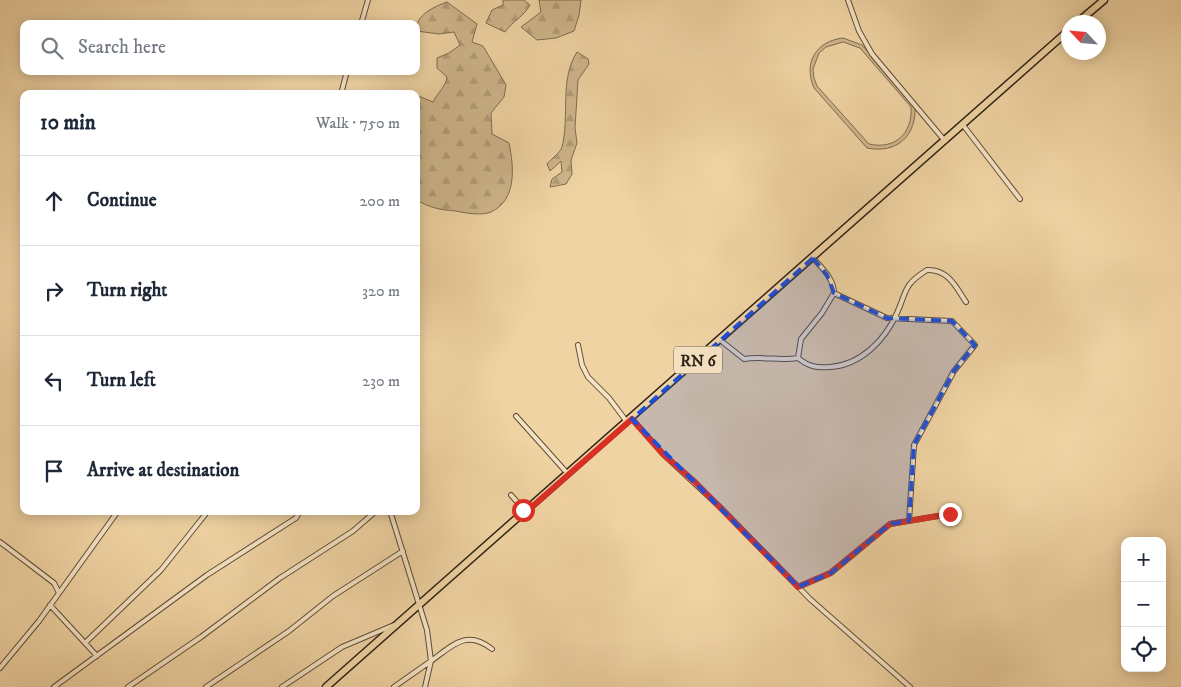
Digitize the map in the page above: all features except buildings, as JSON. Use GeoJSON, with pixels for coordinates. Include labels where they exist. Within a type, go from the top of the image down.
{"type":"FeatureCollection","features":[{"type":"Feature","properties":{"kind":"main road"},"geometry":{"type":"LineString","coordinates":[[1086,15],[1104,0]]}},
{"type":"Feature","properties":{"kind":"main road","name":"RN 6"},"geometry":{"type":"LineString","coordinates":[[326,687],[1061,37]]}},
{"type":"Feature","properties":{"kind":"street"},"geometry":{"type":"LineString","coordinates":[[362,20],[368,0]]}},
{"type":"Feature","properties":{"kind":"street"},"geometry":{"type":"LineString","coordinates":[[848,0],[859,31],[872,54],[945,141]]}},
{"type":"Feature","properties":{"kind":"street"},"geometry":{"type":"LineString","coordinates":[[342,90],[346,75]]}},
{"type":"Feature","properties":{"kind":"street"},"geometry":{"type":"LineString","coordinates":[[963,124],[1020,199]]}},
{"type":"Feature","properties":{"kind":"street"},"geometry":{"type":"LineString","coordinates":[[798,358],[798,345],[801,339],[822,313],[834,293],[834,287],[828,274],[813,258]]}},
{"type":"Feature","properties":{"kind":"street"},"geometry":{"type":"LineString","coordinates":[[720,340],[744,359],[762,357],[782,360],[798,358],[813,368],[833,367],[850,363],[877,343],[894,319],[902,297],[910,284],[927,270],[939,271],[945,274],[966,302]]}},
{"type":"Feature","properties":{"kind":"street"},"geometry":{"type":"LineString","coordinates":[[834,293],[871,311],[894,319],[952,321],[974,345],[954,371],[914,445],[909,521]]}},
{"type":"Feature","properties":{"kind":"street"},"geometry":{"type":"LineString","coordinates":[[578,345],[582,365],[588,377],[656,448],[695,482],[798,587],[910,687]]}},
{"type":"Feature","properties":{"kind":"street"},"geometry":{"type":"LineString","coordinates":[[516,416],[568,474]]}},
{"type":"Feature","properties":{"kind":"street"},"geometry":{"type":"LineString","coordinates":[[511,495],[526,512]]}},
{"type":"Feature","properties":{"kind":"street"},"geometry":{"type":"LineString","coordinates":[[798,587],[830,573],[890,524],[950,514]]}},
{"type":"Feature","properties":{"kind":"street"},"geometry":{"type":"LineString","coordinates":[[0,668],[50,605],[115,515]]}},
{"type":"Feature","properties":{"kind":"street"},"geometry":{"type":"LineString","coordinates":[[86,642],[161,570],[205,515]]}},
{"type":"Feature","properties":{"kind":"street"},"geometry":{"type":"LineString","coordinates":[[54,687],[65,677],[97,656],[207,575],[296,518],[298,515]]}},
{"type":"Feature","properties":{"kind":"street"},"geometry":{"type":"LineString","coordinates":[[129,687],[201,637],[280,578],[353,531],[371,515]]}},
{"type":"Feature","properties":{"kind":"street"},"geometry":{"type":"LineString","coordinates":[[391,515],[428,636],[431,661],[425,687]]}},
{"type":"Feature","properties":{"kind":"street"},"geometry":{"type":"LineString","coordinates":[[0,542],[54,583],[59,593]]}},
{"type":"Feature","properties":{"kind":"street"},"geometry":{"type":"LineString","coordinates":[[206,687],[288,631],[333,596],[403,552]]}},
{"type":"Feature","properties":{"kind":"street"},"geometry":{"type":"LineString","coordinates":[[54,583],[65,583]]}},
{"type":"Feature","properties":{"kind":"street"},"geometry":{"type":"LineString","coordinates":[[50,605],[97,656]]}},
{"type":"Feature","properties":{"kind":"street"},"geometry":{"type":"LineString","coordinates":[[282,687],[342,647],[387,626],[399,624]]}},
{"type":"Feature","properties":{"kind":"street"},"geometry":{"type":"LineString","coordinates":[[394,687],[461,640],[467,638],[481,642],[492,649]]}},
{"type":"Feature","properties":{"kind":"highlighted area"},"geometry":{"type":"Polygon","coordinates":[[[813,258],[827,275],[834,293],[887,318],[952,321],[975,345],[954,371],[914,445],[909,521],[890,524],[831,573],[798,587],[632,419],[813,258]]]}},
{"type":"Feature","properties":{"kind":"green space"},"geometry":{"type":"Polygon","coordinates":[[[503,0],[524,0],[530,5],[505,32],[486,23],[492,10],[503,5],[503,0]]]}},
{"type":"Feature","properties":{"kind":"green space"},"geometry":{"type":"Polygon","coordinates":[[[539,0],[581,0],[574,31],[556,38],[537,40],[521,27],[541,12],[539,0]]]}},
{"type":"Feature","properties":{"kind":"green space"},"geometry":{"type":"Polygon","coordinates":[[[447,2],[477,24],[472,42],[483,46],[506,85],[504,97],[491,113],[492,134],[509,143],[512,162],[512,182],[505,200],[499,207],[483,214],[440,209],[420,202],[420,97],[433,102],[445,84],[447,77],[437,68],[437,58],[449,53],[460,45],[454,32],[439,34],[420,32],[419,20],[437,6],[447,2]]]}},
{"type":"Feature","properties":{"kind":"green space"},"geometry":{"type":"Polygon","coordinates":[[[843,38],[862,45],[915,105],[913,126],[909,134],[896,145],[878,149],[867,148],[814,88],[811,79],[811,62],[819,49],[834,40],[843,38]],[[843,42],[826,47],[819,53],[813,69],[814,78],[817,86],[869,144],[878,145],[894,142],[900,138],[909,125],[911,107],[860,48],[843,42]]]}},
{"type":"Feature","properties":{"kind":"green space"},"geometry":{"type":"Polygon","coordinates":[[[577,52],[588,59],[589,64],[578,80],[575,128],[577,143],[571,160],[572,174],[566,184],[550,187],[552,179],[562,172],[561,161],[550,171],[547,164],[562,147],[566,86],[568,74],[577,52]]]}},
{"type":"Feature","properties":{"kind":"route"},"geometry":{"type":"LineString","coordinates":[[523,510],[526,512],[632,419],[650,442],[695,482],[798,587],[830,573],[890,524],[950,514]]}}]}
